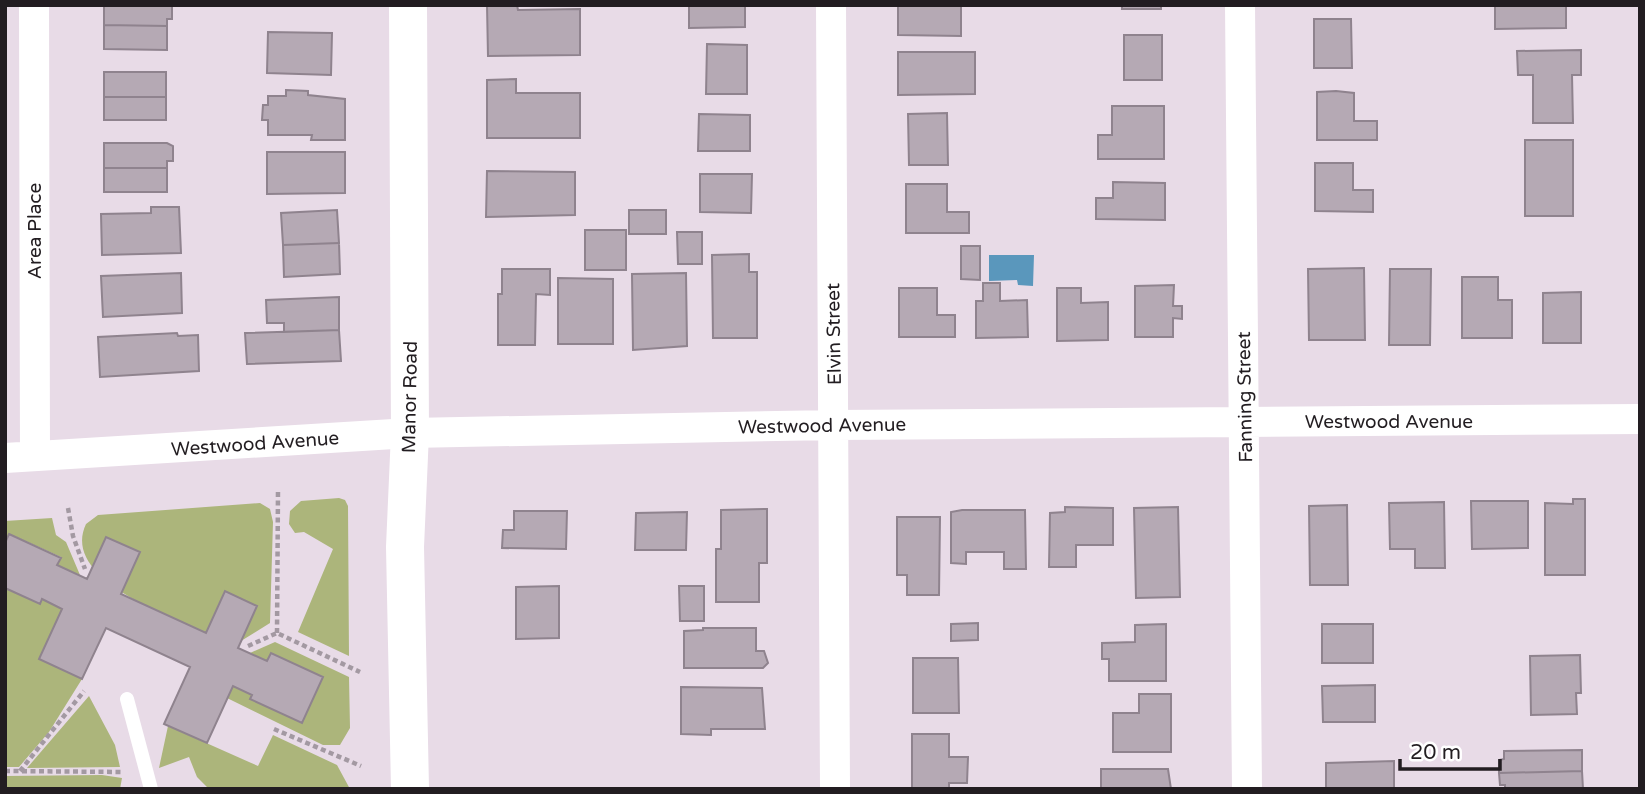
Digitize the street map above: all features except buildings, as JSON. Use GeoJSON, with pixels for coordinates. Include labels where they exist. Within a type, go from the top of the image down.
{"type":"FeatureCollection","features":[{"type":"Feature","properties":{"kind":"street","name":"Area Place"},"geometry":{"type":"LineString","coordinates":[[34,5],[35,456]]}},
{"type":"Feature","properties":{"kind":"street","name":"Manor Road"},"geometry":{"type":"LineString","coordinates":[[408,5],[410,433],[405,547],[410,789]]}},
{"type":"Feature","properties":{"kind":"street","name":"Elvin Street"},"geometry":{"type":"LineString","coordinates":[[831,5],[835,789]]}},
{"type":"Feature","properties":{"kind":"street","name":"Fanning Street"},"geometry":{"type":"LineString","coordinates":[[1240,5],[1247,789]]}},
{"type":"Feature","properties":{"kind":"street","name":"Westwood Avenue"},"geometry":{"type":"LineString","coordinates":[[5,458],[410,433],[834,425],[1640,419]]}},
{"type":"Feature","properties":{"kind":"lane"},"geometry":{"type":"LineString","coordinates":[[127,699],[151,789]]}},
{"type":"Feature","properties":{"kind":"path"},"geometry":{"type":"LineString","coordinates":[[277,632],[278,491]]}},
{"type":"Feature","properties":{"kind":"path"},"geometry":{"type":"LineString","coordinates":[[68,508],[73,536],[85,569]]}},
{"type":"Feature","properties":{"kind":"path"},"geometry":{"type":"LineString","coordinates":[[248,646],[277,632]]}},
{"type":"Feature","properties":{"kind":"path"},"geometry":{"type":"LineString","coordinates":[[277,632],[360,672]]}},
{"type":"Feature","properties":{"kind":"path"},"geometry":{"type":"LineString","coordinates":[[20,771],[84,691]]}},
{"type":"Feature","properties":{"kind":"path"},"geometry":{"type":"LineString","coordinates":[[274,729],[361,766]]}},
{"type":"Feature","properties":{"kind":"path"},"geometry":{"type":"LineString","coordinates":[[5,771],[120,772],[147,768]]}},
{"type":"Feature","properties":{"kind":"green space"},"geometry":{"type":"Polygon","coordinates":[[[339,498],[345,500],[348,506],[349,656],[298,632],[333,549],[304,532],[295,533],[289,524],[290,511],[301,501],[339,498]]]}},
{"type":"Feature","properties":{"kind":"green space"},"geometry":{"type":"Polygon","coordinates":[[[260,503],[270,509],[273,522],[270,623],[241,641],[225,591],[206,633],[145,606],[123,593],[103,578],[89,562],[82,544],[86,524],[98,515],[260,503]]]}},
{"type":"Feature","properties":{"kind":"green space"},"geometry":{"type":"Polygon","coordinates":[[[52,518],[56,535],[66,542],[80,575],[57,565],[61,557],[10,534],[5,543],[5,521],[52,518]]]}},
{"type":"Feature","properties":{"kind":"green space"},"geometry":{"type":"Polygon","coordinates":[[[5,588],[40,603],[42,599],[62,609],[39,659],[82,679],[49,732],[19,767],[5,767],[5,588]]]}},
{"type":"Feature","properties":{"kind":"green space"},"geometry":{"type":"Polygon","coordinates":[[[275,642],[349,677],[350,728],[340,745],[323,745],[227,698],[233,686],[252,695],[250,699],[302,723],[323,677],[271,653],[267,661],[250,653],[275,642]]]}},
{"type":"Feature","properties":{"kind":"green space"},"geometry":{"type":"Polygon","coordinates":[[[89,696],[115,745],[120,767],[27,768],[89,696]]]}},
{"type":"Feature","properties":{"kind":"green space"},"geometry":{"type":"Polygon","coordinates":[[[168,726],[258,766],[273,735],[337,765],[350,789],[209,789],[197,777],[189,757],[159,768],[168,726]]]}},
{"type":"Feature","properties":{"kind":"green space"},"geometry":{"type":"Polygon","coordinates":[[[102,775],[122,778],[120,789],[5,789],[5,776],[102,775]]]}},
{"type":"Feature","properties":{"kind":"water"},"geometry":{"type":"Polygon","coordinates":[[[989,255],[1034,255],[1033,286],[1018,285],[1017,280],[989,281],[989,255]]]}}]}
